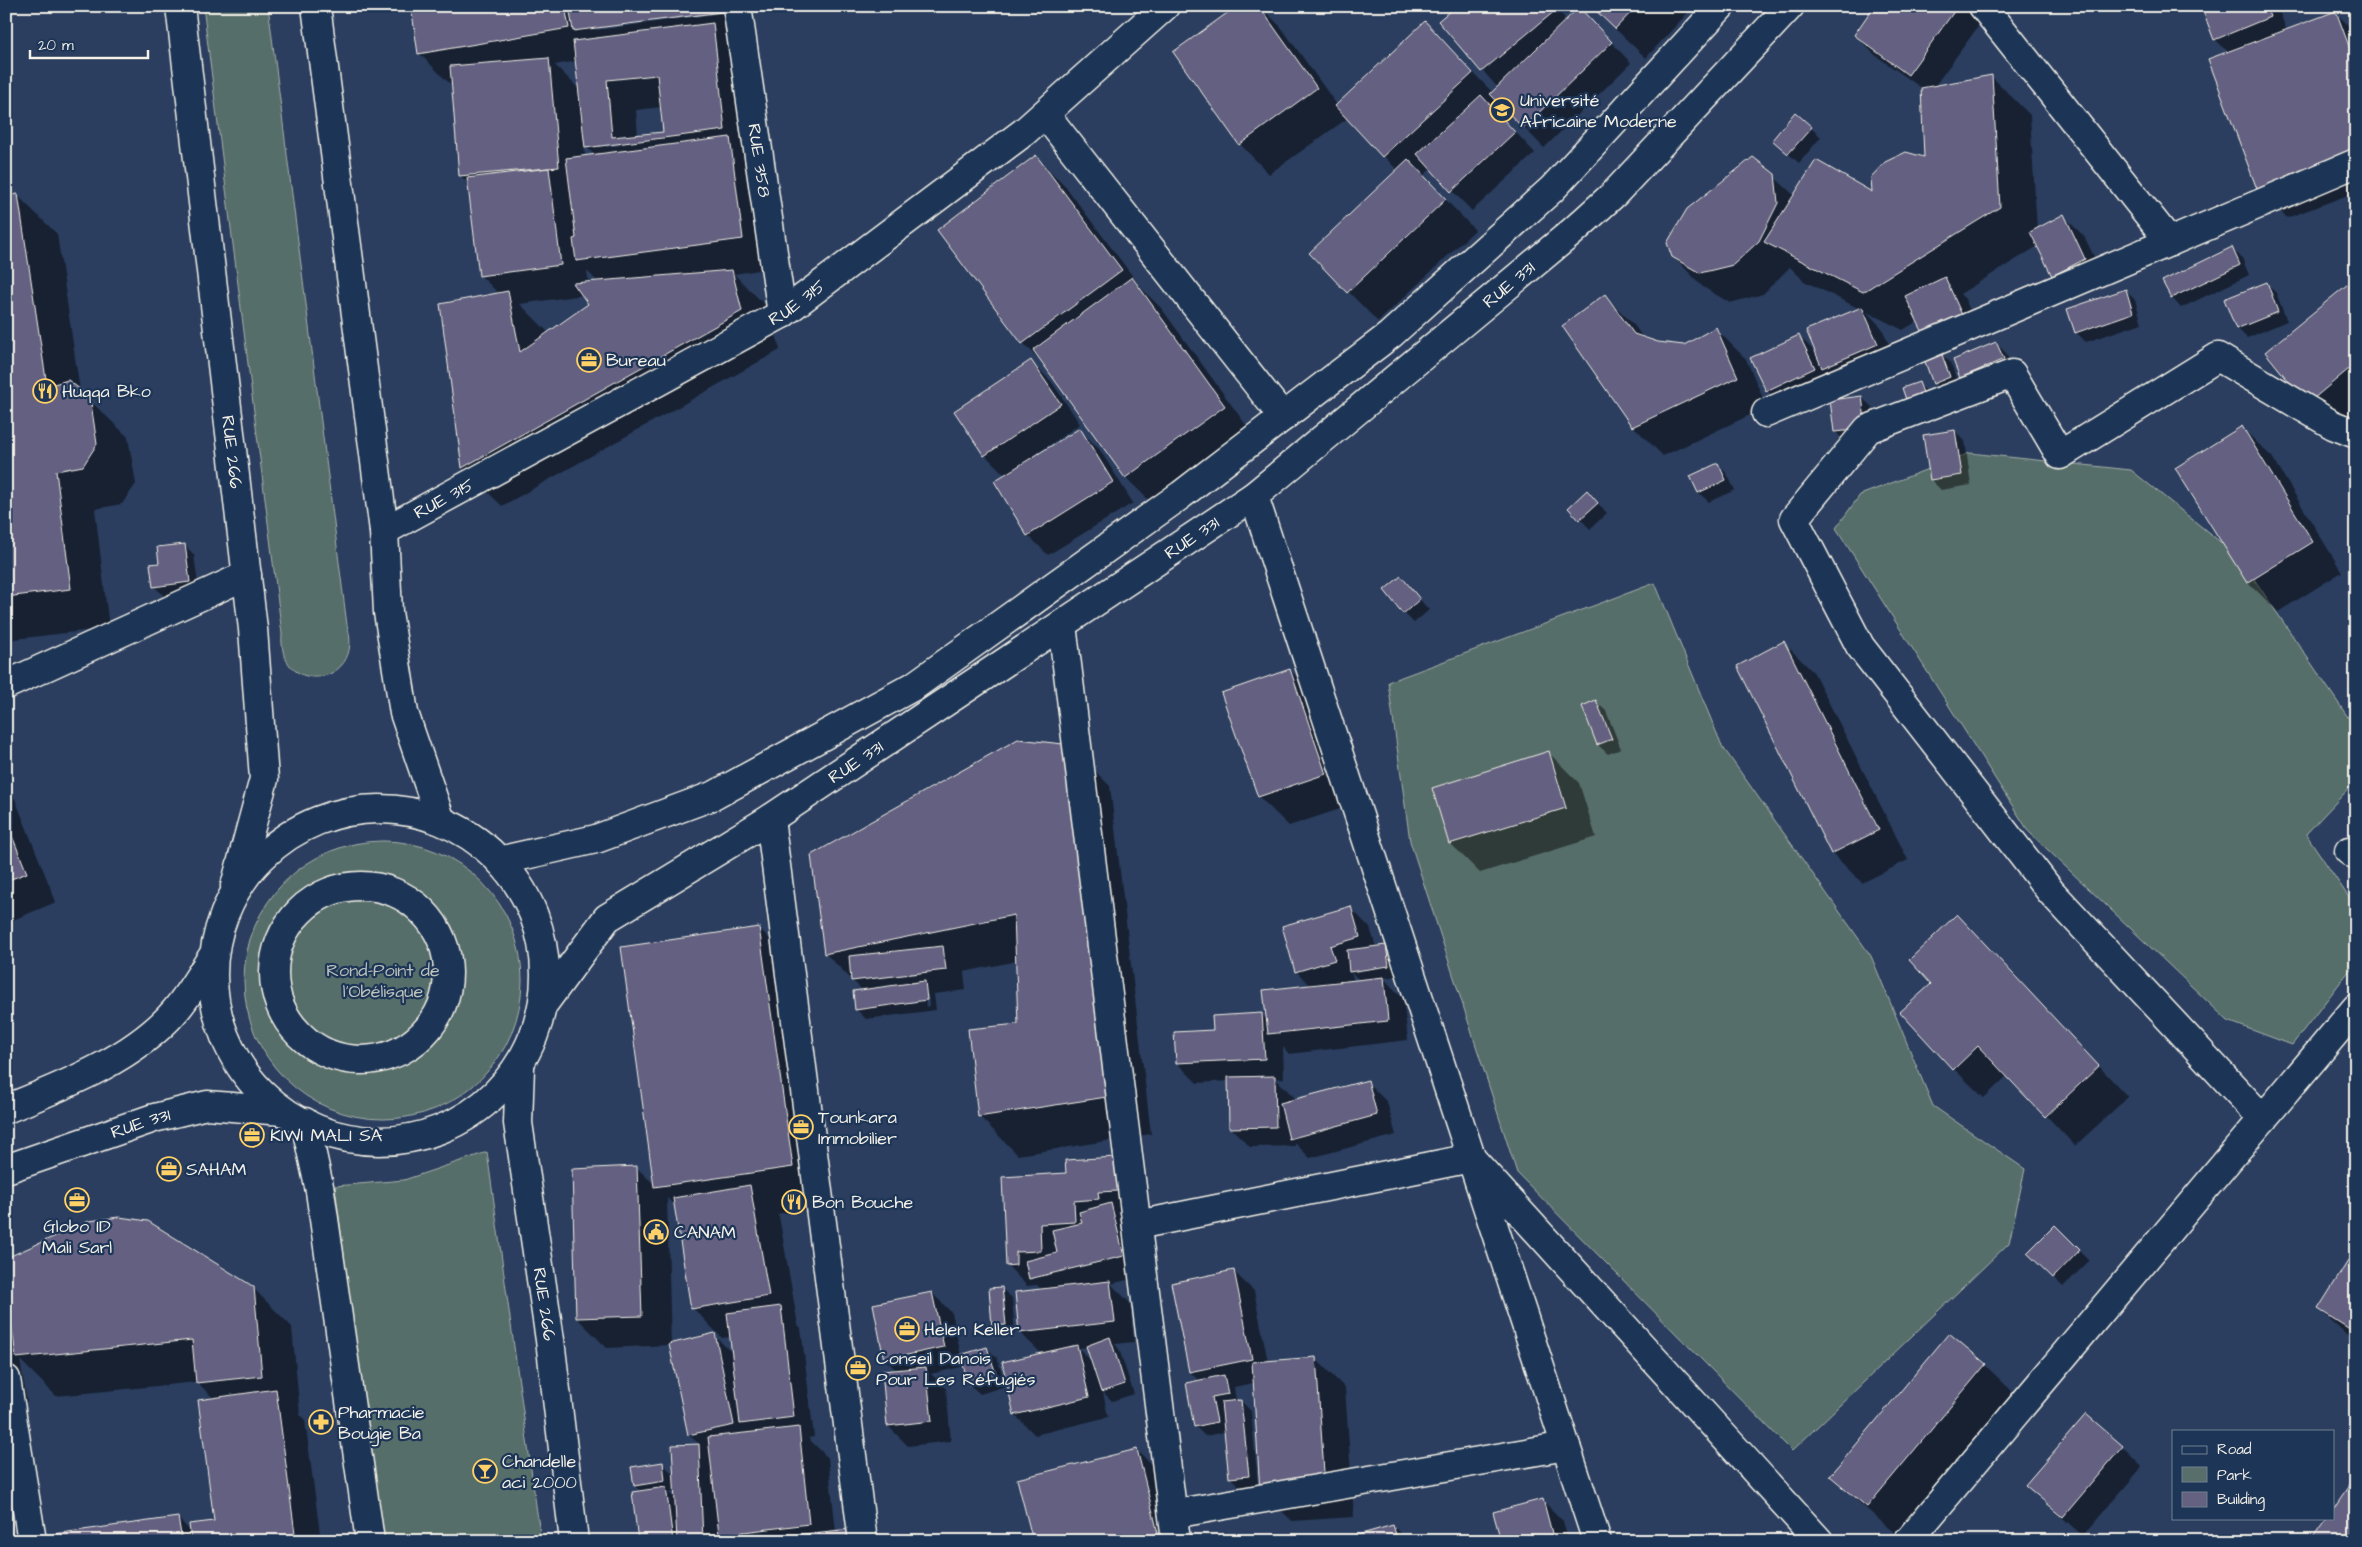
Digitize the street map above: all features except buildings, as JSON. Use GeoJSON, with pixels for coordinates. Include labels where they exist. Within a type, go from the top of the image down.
{"type":"FeatureCollection","features":[{"type":"Feature","properties":{"kind":"street","name":"RUE 266"},"geometry":{"type":"LineString","coordinates":[[180,6],[253,629],[264,779],[233,895]]}},
{"type":"Feature","properties":{"kind":"street"},"geometry":{"type":"LineString","coordinates":[[316,6],[384,531],[388,612],[404,713],[440,818]]}},
{"type":"Feature","properties":{"kind":"street","name":"RUE 358"},"geometry":{"type":"LineString","coordinates":[[737,6],[782,314]]}},
{"type":"Feature","properties":{"kind":"street","name":"RUE 315"},"geometry":{"type":"LineString","coordinates":[[384,531],[782,314],[1045,114],[1166,6]]}},
{"type":"Feature","properties":{"kind":"street","name":"RUE 331"},"geometry":{"type":"LineString","coordinates":[[503,860],[596,839],[715,795],[914,686],[1173,501],[1390,335],[1552,189],[1721,6]]}},
{"type":"Feature","properties":{"kind":"street","name":"RUE 331"},"geometry":{"type":"LineString","coordinates":[[545,1002],[607,918],[770,819],[1254,496],[1572,232],[1615,193],[1790,6]]}},
{"type":"Feature","properties":{"kind":"street"},"geometry":{"type":"LineString","coordinates":[[1983,6],[2170,242]]}},
{"type":"Feature","properties":{"kind":"street"},"geometry":{"type":"LineString","coordinates":[[1045,114],[1283,417]]}},
{"type":"Feature","properties":{"kind":"street"},"geometry":{"type":"LineString","coordinates":[[1766,413],[2356,163]]}},
{"type":"Feature","properties":{"kind":"street"},"geometry":{"type":"LineString","coordinates":[[2263,1119],[2045,885],[1860,646],[1794,519],[1868,429],[2012,374],[2060,456],[2218,357],[2333,424],[2356,434]]}},
{"type":"Feature","properties":{"kind":"street"},"geometry":{"type":"LineString","coordinates":[[1254,496],[1596,1541]]}},
{"type":"Feature","properties":{"kind":"street"},"geometry":{"type":"LineString","coordinates":[[6,685],[247,575]]}},
{"type":"Feature","properties":{"kind":"street"},"geometry":{"type":"LineString","coordinates":[[1062,625],[1175,1528],[1566,1446]]}},
{"type":"Feature","properties":{"kind":"street"},"geometry":{"type":"LineString","coordinates":[[6,1110],[64,1086],[135,1046],[174,1012],[212,957],[233,895],[270,848],[322,818],[381,807],[440,818],[503,860],[541,926],[545,1002],[520,1067],[472,1116],[407,1142],[338,1139],[294,1117],[246,1079],[224,1042],[213,1001],[212,957]]}},
{"type":"Feature","properties":{"kind":"street"},"geometry":{"type":"LineString","coordinates":[[770,819],[863,1541]]}},
{"type":"Feature","properties":{"kind":"street"},"geometry":{"type":"LineString","coordinates":[[372,886],[400,895],[425,913],[441,938],[448,968],[444,998],[431,1025],[412,1044],[387,1057],[360,1061],[333,1056],[309,1043],[290,1024],[278,999],[274,972],[278,945],[291,921],[314,900],[341,888],[372,886]]}},
{"type":"Feature","properties":{"kind":"street"},"geometry":{"type":"LineString","coordinates":[[1908,1541],[2356,1008]]}},
{"type":"Feature","properties":{"kind":"street","name":"RUE 266"},"geometry":{"type":"LineString","coordinates":[[520,1067],[518,1123],[550,1340],[574,1541]]}},
{"type":"Feature","properties":{"kind":"street","name":"RUE 331"},"geometry":{"type":"LineString","coordinates":[[6,1169],[154,1118],[207,1105],[294,1117]]}},
{"type":"Feature","properties":{"kind":"street"},"geometry":{"type":"LineString","coordinates":[[294,1117],[320,1191],[370,1541]]}},
{"type":"Feature","properties":{"kind":"street"},"geometry":{"type":"LineString","coordinates":[[1137,1225],[1471,1158]]}},
{"type":"Feature","properties":{"kind":"street"},"geometry":{"type":"LineString","coordinates":[[1471,1158],[1819,1541]]}},
{"type":"Feature","properties":{"kind":"street"},"geometry":{"type":"LineString","coordinates":[[6,1379],[32,1541]]}},
{"type":"Feature","properties":{"kind":"green space"},"geometry":{"type":"Polygon","coordinates":[[[203,6],[268,6],[350,646],[345,661],[334,672],[320,677],[306,676],[293,669],[284,655],[203,6]]]}},
{"type":"Feature","properties":{"kind":"green space"},"geometry":{"type":"Polygon","coordinates":[[[1970,453],[2131,470],[2239,557],[2356,729],[2356,781],[2306,834],[2356,908],[2356,962],[2292,1045],[2228,1021],[2029,832],[1836,528],[1860,495],[1970,453]]]}},
{"type":"Feature","properties":{"kind":"green space"},"geometry":{"type":"Polygon","coordinates":[[[1655,583],[1722,746],[1871,956],[1933,1106],[2025,1169],[2009,1243],[1792,1451],[1517,1173],[1410,841],[1388,682],[1655,583]]]}},
{"type":"Feature","properties":{"kind":"green space","name":"Rond-Point de l'Obélisque"},"geometry":{"type":"Polygon","coordinates":[[[383,841],[410,844],[436,852],[460,865],[481,882],[498,903],[511,927],[519,953],[522,980],[519,1007],[511,1033],[498,1057],[481,1078],[460,1095],[436,1108],[410,1116],[383,1119],[356,1116],[330,1108],[306,1095],[285,1078],[268,1057],[255,1033],[247,1007],[244,980],[247,953],[255,927],[268,903],[285,882],[306,865],[330,852],[356,844],[383,841]]]}},
{"type":"Feature","properties":{"kind":"green space"},"geometry":{"type":"Polygon","coordinates":[[[487,1152],[541,1541],[381,1541],[335,1186],[404,1180],[487,1152]]]}},
{"type":"Feature","properties":{"kind":"place","name":"Université Africaine Moderne"},"geometry":{"type":"Point","coordinates":[1502,110]}},
{"type":"Feature","properties":{"kind":"place","name":"Bureau"},"geometry":{"type":"Point","coordinates":[589,360]}},
{"type":"Feature","properties":{"kind":"place","name":"Huqqa Bko"},"geometry":{"type":"Point","coordinates":[45,391]}},
{"type":"Feature","properties":{"kind":"place","name":"Tounkara Immobilier"},"geometry":{"type":"Point","coordinates":[801,1127]}},
{"type":"Feature","properties":{"kind":"place","name":"KIWI MALI SA"},"geometry":{"type":"Point","coordinates":[252,1135]}},
{"type":"Feature","properties":{"kind":"place","name":"SAHAM"},"geometry":{"type":"Point","coordinates":[169,1169]}},
{"type":"Feature","properties":{"kind":"place","name":"Globo ID Mali Sarl"},"geometry":{"type":"Point","coordinates":[77,1200]}},
{"type":"Feature","properties":{"kind":"place","name":"Bon Bouche"},"geometry":{"type":"Point","coordinates":[794,1202]}},
{"type":"Feature","properties":{"kind":"place","name":"CANAM"},"geometry":{"type":"Point","coordinates":[656,1232]}},
{"type":"Feature","properties":{"kind":"place","name":"Helen Keller"},"geometry":{"type":"Point","coordinates":[907,1329]}},
{"type":"Feature","properties":{"kind":"place","name":"Conseil Danois Pour Les Réfugiés"},"geometry":{"type":"Point","coordinates":[858,1368]}},
{"type":"Feature","properties":{"kind":"place","name":"Pharmacie Bougie Ba"},"geometry":{"type":"Point","coordinates":[321,1422]}},
{"type":"Feature","properties":{"kind":"place","name":"Chandelle aci 2000"},"geometry":{"type":"Point","coordinates":[485,1471]}}]}
